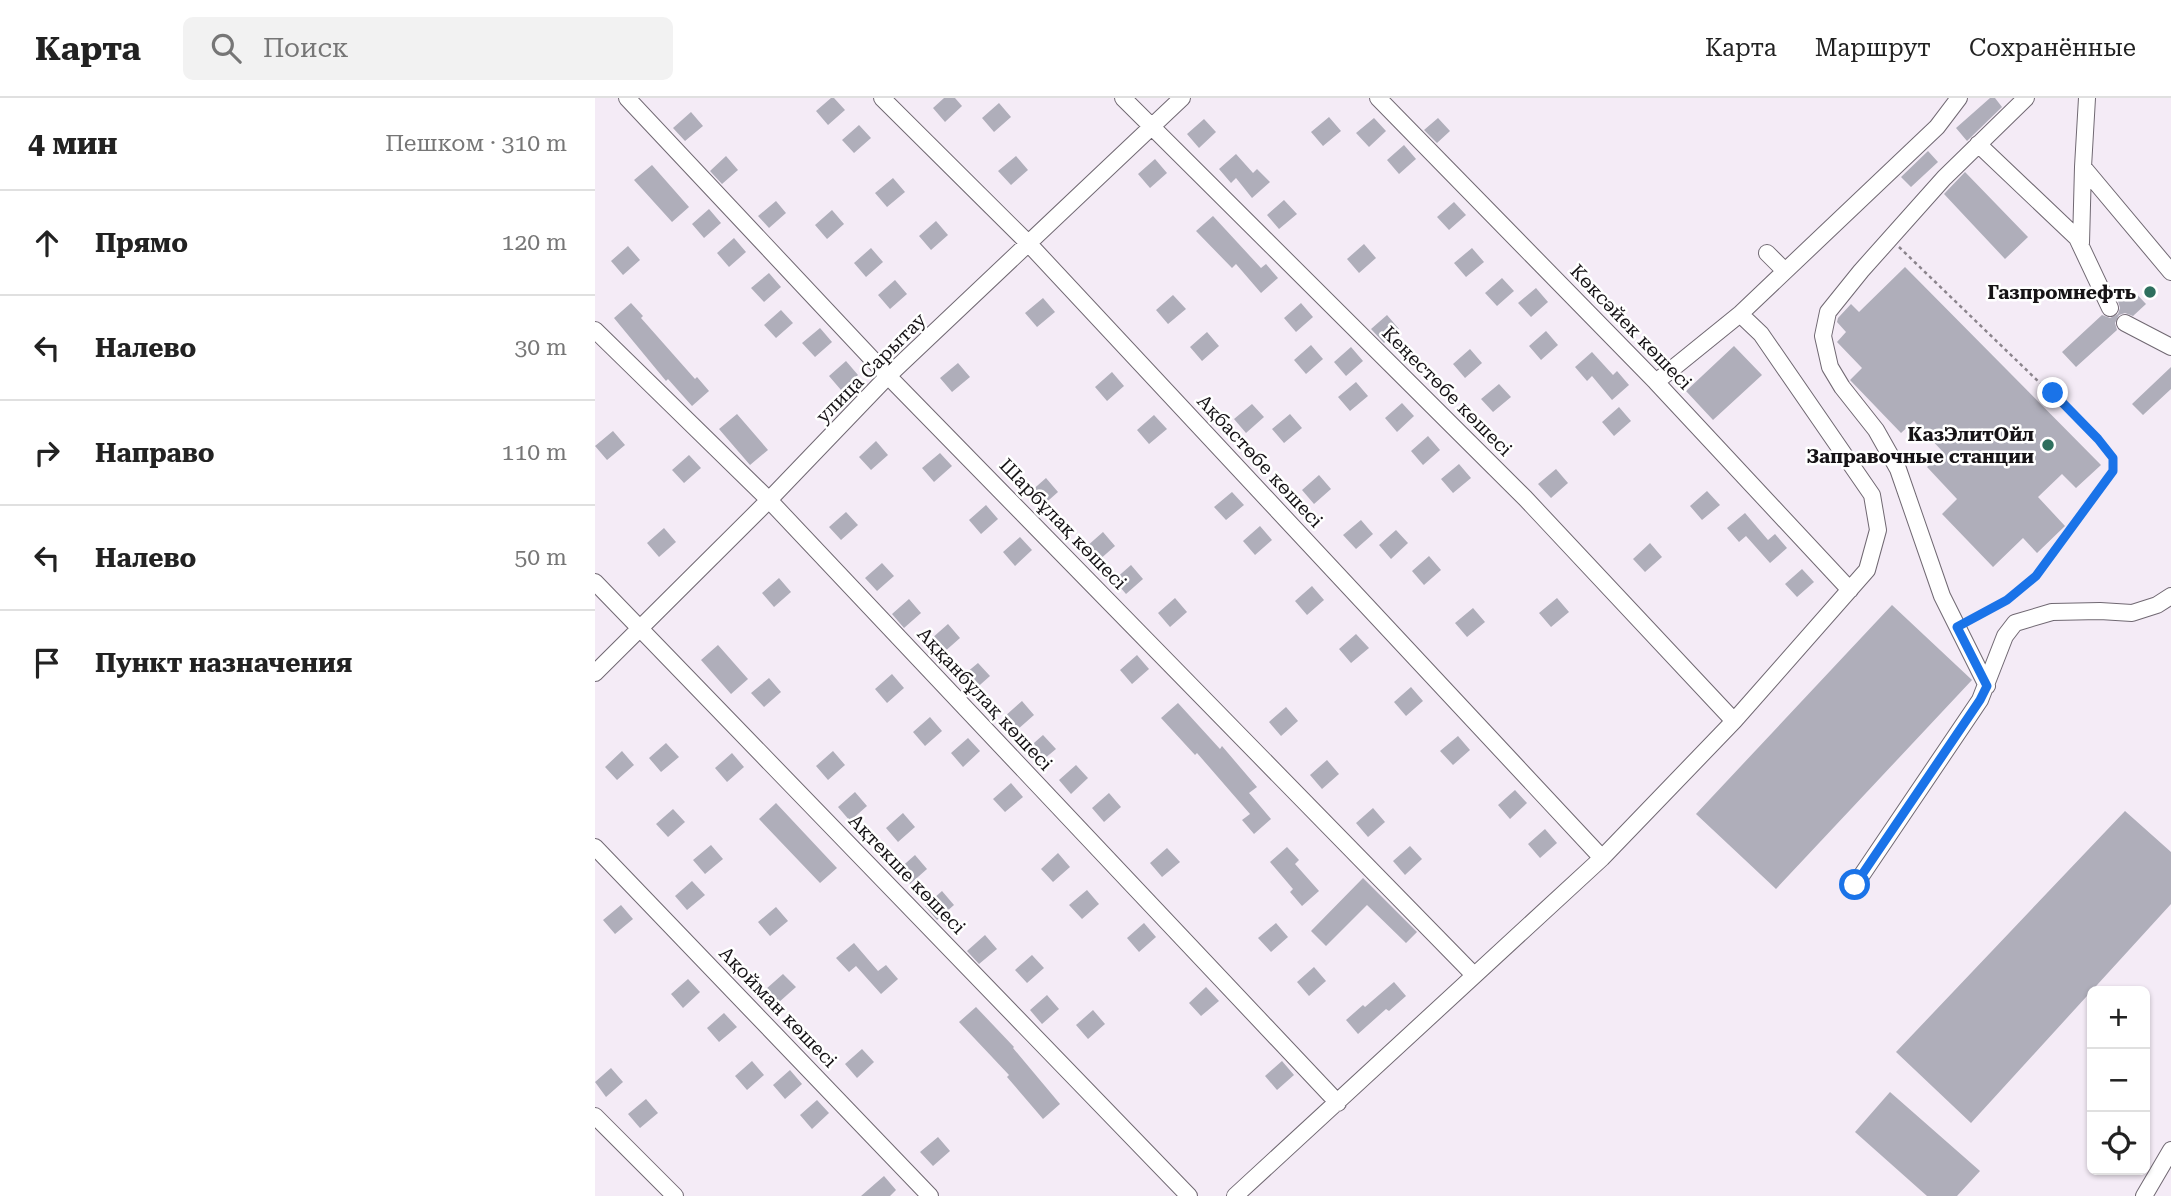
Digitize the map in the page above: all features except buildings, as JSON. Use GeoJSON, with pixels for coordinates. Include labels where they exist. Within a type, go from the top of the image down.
{"type":"FeatureCollection","features":[{"type":"Feature","properties":{"kind":"street","name":"Шарбұлақ көшесі"},"geometry":{"type":"LineString","coordinates":[[627,98],[888,376],[1474,975]]}},
{"type":"Feature","properties":{"kind":"street","name":"Ақбастөбе көшесі"},"geometry":{"type":"LineString","coordinates":[[882,98],[1029,244],[1602,858]]}},
{"type":"Feature","properties":{"kind":"street","name":"Кеңестөбе көшесі"},"geometry":{"type":"LineString","coordinates":[[1123,98],[1525,498],[1734,721]]}},
{"type":"Feature","properties":{"kind":"street","name":"улица Сарытау"},"geometry":{"type":"LineString","coordinates":[[595,673],[769,500],[888,376],[1182,98]]}},
{"type":"Feature","properties":{"kind":"street","name":"Көксәйек көшесі"},"geometry":{"type":"LineString","coordinates":[[1378,98],[1656,382],[1850,590]]}},
{"type":"Feature","properties":{"kind":"street"},"geometry":{"type":"LineString","coordinates":[[1656,382],[1740,314],[1937,127],[1959,98]]}},
{"type":"Feature","properties":{"kind":"street"},"geometry":{"type":"LineString","coordinates":[[1987,686],[1942,596],[1898,469],[1876,430],[1842,387],[1831,368],[1823,336],[1828,312],[1861,271],[1978,144],[2026,98]]}},
{"type":"Feature","properties":{"kind":"street"},"geometry":{"type":"LineString","coordinates":[[2081,243],[2087,98]]}},
{"type":"Feature","properties":{"kind":"street"},"geometry":{"type":"LineString","coordinates":[[1978,144],[2081,243],[2110,308]]}},
{"type":"Feature","properties":{"kind":"street"},"geometry":{"type":"LineString","coordinates":[[2083,167],[2171,272]]}},
{"type":"Feature","properties":{"kind":"street"},"geometry":{"type":"LineString","coordinates":[[1767,253],[1785,271]]}},
{"type":"Feature","properties":{"kind":"street"},"geometry":{"type":"LineString","coordinates":[[1235,1196],[1602,858],[1734,721],[1867,570],[1878,530],[1872,495],[1761,334],[1740,314]]}},
{"type":"Feature","properties":{"kind":"street"},"geometry":{"type":"LineString","coordinates":[[2125,323],[2171,347]]}},
{"type":"Feature","properties":{"kind":"street","name":"Аққанбұлақ көшесі"},"geometry":{"type":"LineString","coordinates":[[595,330],[769,500],[1338,1103]]}},
{"type":"Feature","properties":{"kind":"street","name":"Ақтекше көшесі"},"geometry":{"type":"LineString","coordinates":[[595,583],[1189,1196]]}},
{"type":"Feature","properties":{"kind":"street"},"geometry":{"type":"LineString","coordinates":[[1855,885],[1980,700],[2005,636],[2015,624],[2052,612],[2132,613],[2171,596]]}},
{"type":"Feature","properties":{"kind":"street","name":"Ақойман көшесі"},"geometry":{"type":"LineString","coordinates":[[595,847],[930,1196]]}},
{"type":"Feature","properties":{"kind":"street"},"geometry":{"type":"LineString","coordinates":[[595,1116],[675,1196]]}},
{"type":"Feature","properties":{"kind":"street"},"geometry":{"type":"LineString","coordinates":[[2144,1196],[2171,1150]]}},
{"type":"Feature","properties":{"kind":"path"},"geometry":{"type":"LineString","coordinates":[[1891,240],[2053,393],[2113,458],[2113,471],[2107,482],[2036,576],[2007,600],[1957,627]]}},
{"type":"Feature","properties":{"kind":"place","name":"Газпромнефть"},"geometry":{"type":"Point","coordinates":[2150,292]}},
{"type":"Feature","properties":{"kind":"place","name":"КазЭлитОйл Заправочные станции"},"geometry":{"type":"Point","coordinates":[2048,445]}},
{"type":"Feature","properties":{"kind":"route"},"geometry":{"type":"LineString","coordinates":[[1855,885],[1987,686],[1957,627],[2007,600],[2036,576],[2113,471],[2113,458],[2053,393]]}}]}
